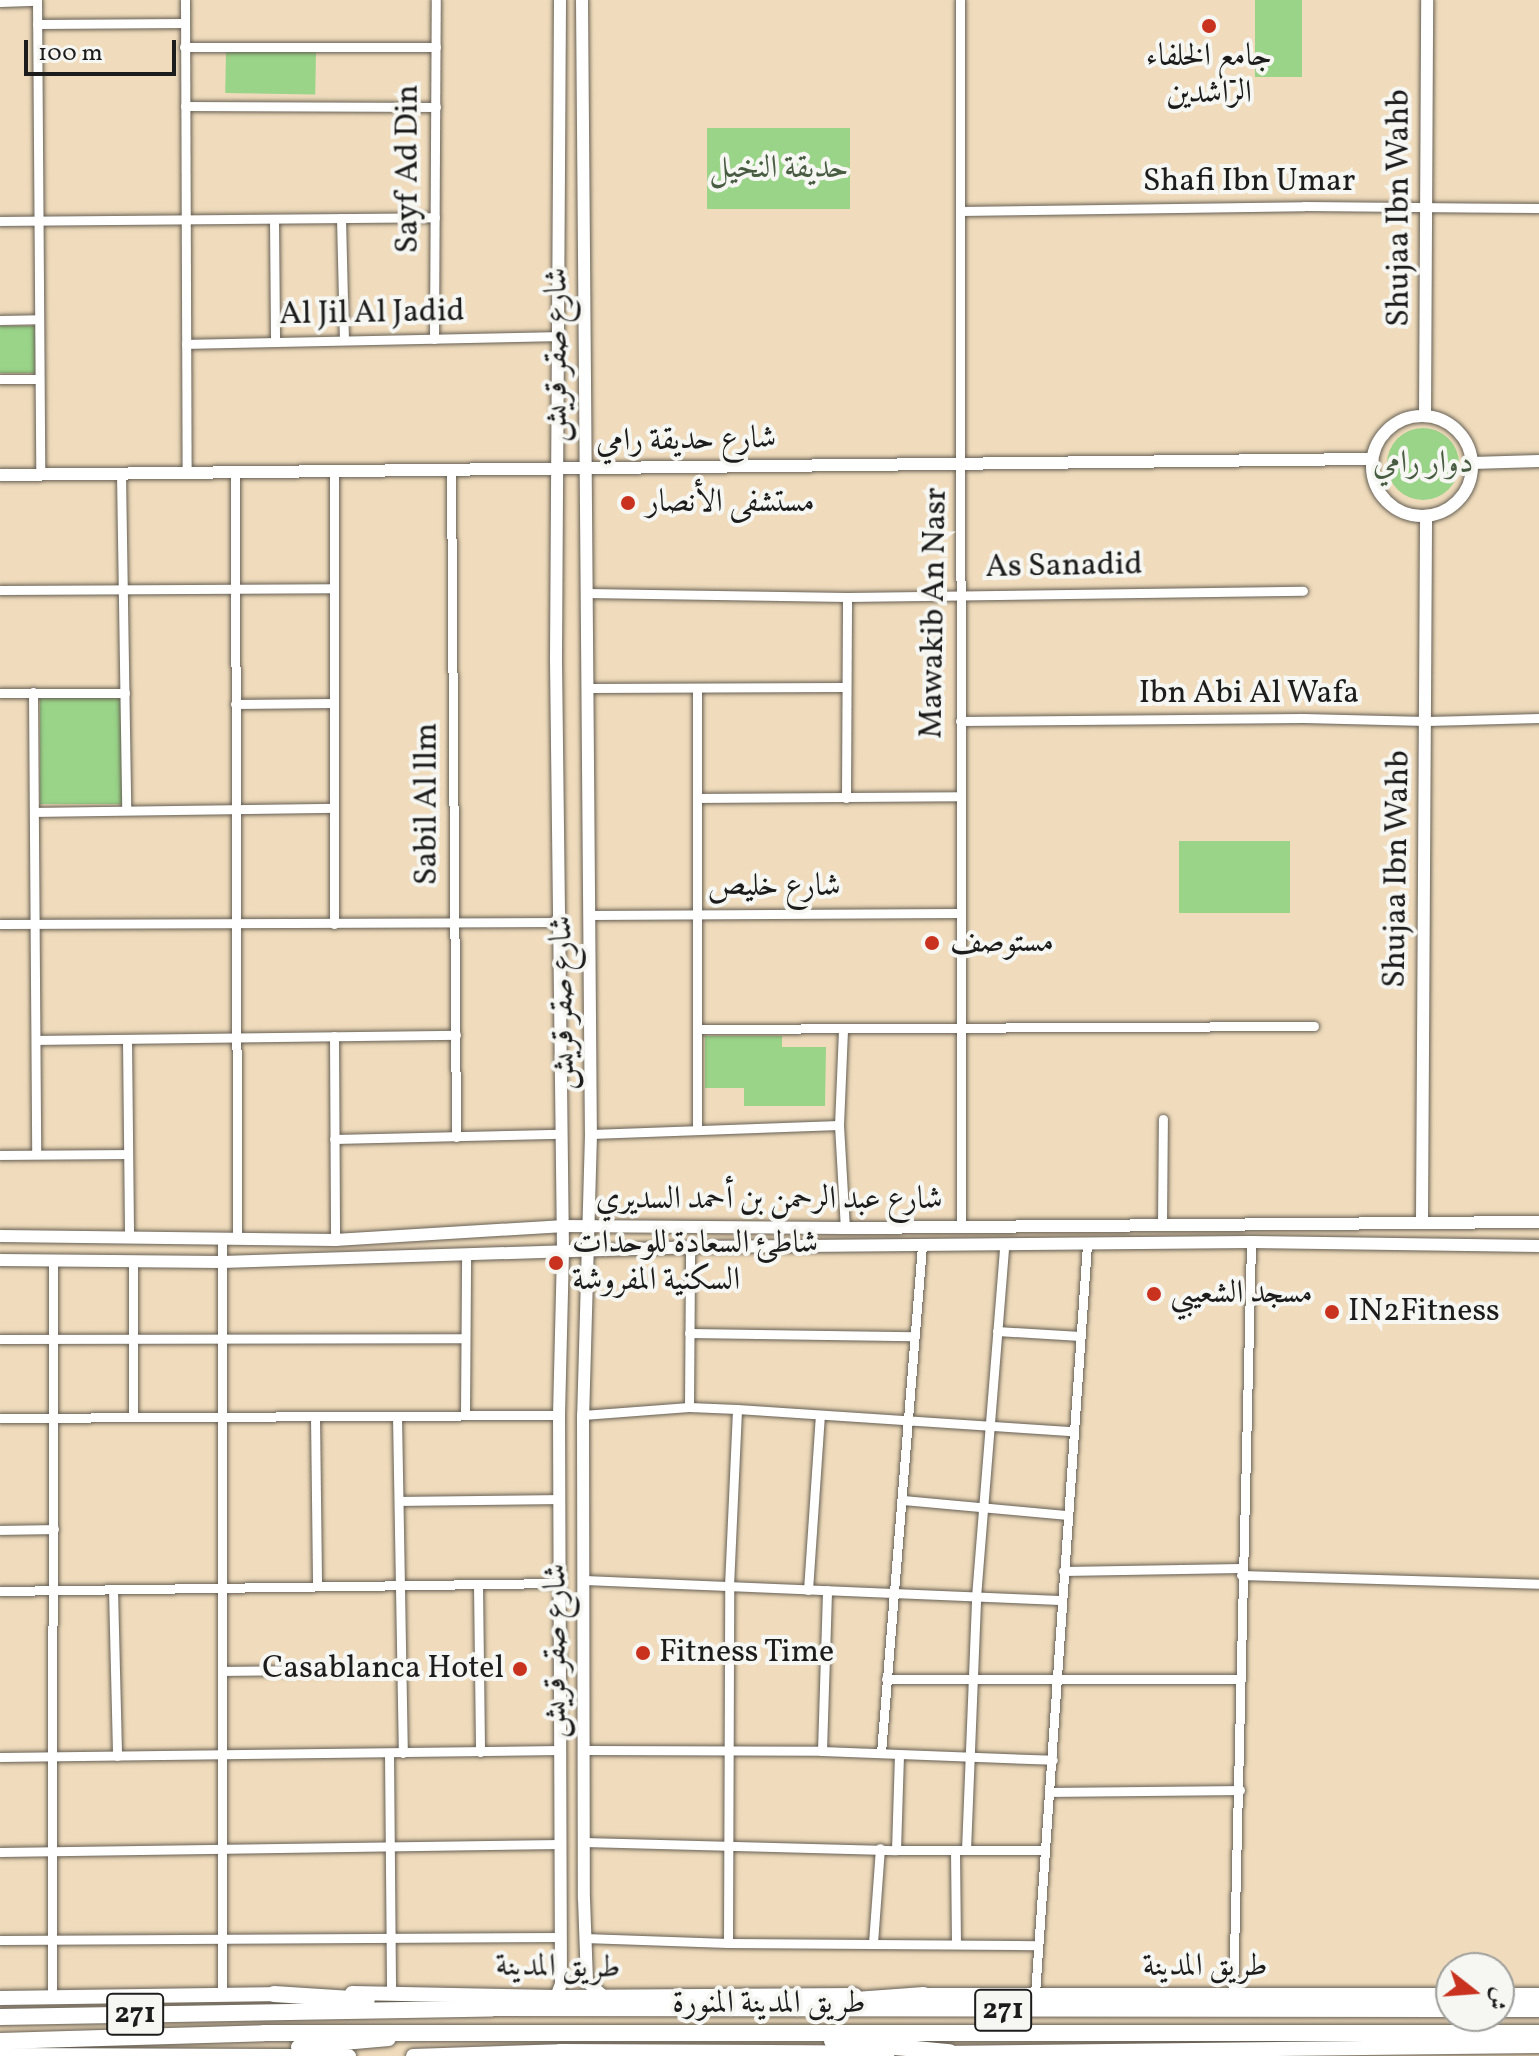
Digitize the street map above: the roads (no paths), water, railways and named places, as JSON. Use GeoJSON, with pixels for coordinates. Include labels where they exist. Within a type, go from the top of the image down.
{"type":"FeatureCollection","features":[{"type":"Feature","properties":{"kind":"highway"},"geometry":{"type":"LineString","coordinates":[[274,1994],[492,2008]]}},
{"type":"Feature","properties":{"kind":"highway"},"geometry":{"type":"LineString","coordinates":[[703,2011],[924,1995]]}},
{"type":"Feature","properties":{"kind":"highway","name":"طريق المدينة المنورة"},"geometry":{"type":"LineString","coordinates":[[0,2017],[492,2008],[703,2011],[1435,2006]]}},
{"type":"Feature","properties":{"kind":"highway"},"geometry":{"type":"LineString","coordinates":[[1515,2008],[1539,2009]]}},
{"type":"Feature","properties":{"kind":"highway","name":"طريق المدينة المنورة"},"geometry":{"type":"LineString","coordinates":[[0,2041],[264,2033],[1539,2033]]}},
{"type":"Feature","properties":{"kind":"highway"},"geometry":{"type":"LineString","coordinates":[[743,2033],[949,2052]]}},
{"type":"Feature","properties":{"kind":"main road","name":"طريق المدينة"},"geometry":{"type":"LineString","coordinates":[[0,1998],[391,1992],[556,1997],[1435,1995]]}},
{"type":"Feature","properties":{"kind":"main road"},"geometry":{"type":"LineString","coordinates":[[1308,1995],[1435,2005]]}},
{"type":"Feature","properties":{"kind":"main road"},"geometry":{"type":"LineString","coordinates":[[1515,1995],[1539,1995]]}},
{"type":"Feature","properties":{"kind":"main road"},"geometry":{"type":"LineString","coordinates":[[413,2056],[1208,2049],[1358,2032]]}},
{"type":"Feature","properties":{"kind":"main road"},"geometry":{"type":"LineString","coordinates":[[218,2055],[458,2034]]}},
{"type":"Feature","properties":{"kind":"main road"},"geometry":{"type":"LineString","coordinates":[[1208,2049],[1231,2053],[1404,2052],[1539,2046]]}},
{"type":"Feature","properties":{"kind":"main road"},"geometry":{"type":"LineString","coordinates":[[0,2055],[349,2056]]}},
{"type":"Feature","properties":{"kind":"street"},"geometry":{"type":"LineString","coordinates":[[185,0],[187,473]]}},
{"type":"Feature","properties":{"kind":"street","name":"Sayf Ad Din"},"geometry":{"type":"LineString","coordinates":[[434,339],[436,0]]}},
{"type":"Feature","properties":{"kind":"street","name":"شارع صقر قريش"},"geometry":{"type":"LineString","coordinates":[[556,1997],[561,1984],[559,1415],[563,1250],[556,657],[560,0]]}},
{"type":"Feature","properties":{"kind":"street","name":"شارع صقر قريش"},"geometry":{"type":"LineString","coordinates":[[582,0],[591,1134],[583,1415],[584,1938],[587,1982],[605,1997]]}},
{"type":"Feature","properties":{"kind":"street","name":"Mawakib An Nasr"},"geometry":{"type":"LineString","coordinates":[[960,0],[959,334],[963,464],[959,796],[961,1226]]}},
{"type":"Feature","properties":{"kind":"street","name":"Shujaa Ibn Wahb"},"geometry":{"type":"LineString","coordinates":[[1425,416],[1427,0]]}},
{"type":"Feature","properties":{"kind":"street"},"geometry":{"type":"LineString","coordinates":[[0,2],[37,1],[40,475]]}},
{"type":"Feature","properties":{"kind":"street"},"geometry":{"type":"LineString","coordinates":[[37,24],[185,23]]}},
{"type":"Feature","properties":{"kind":"street"},"geometry":{"type":"LineString","coordinates":[[184,47],[436,47]]}},
{"type":"Feature","properties":{"kind":"street"},"geometry":{"type":"LineString","coordinates":[[185,106],[436,107]]}},
{"type":"Feature","properties":{"kind":"street","name":"Shafi Ibn Umar"},"geometry":{"type":"LineString","coordinates":[[960,211],[1539,208]]}},
{"type":"Feature","properties":{"kind":"street"},"geometry":{"type":"LineString","coordinates":[[0,221],[435,217]]}},
{"type":"Feature","properties":{"kind":"street"},"geometry":{"type":"LineString","coordinates":[[341,218],[344,340]]}},
{"type":"Feature","properties":{"kind":"street"},"geometry":{"type":"LineString","coordinates":[[274,219],[275,342]]}},
{"type":"Feature","properties":{"kind":"street"},"geometry":{"type":"LineString","coordinates":[[0,320],[39,319]]}},
{"type":"Feature","properties":{"kind":"street","name":"Al Jil Al Jadid"},"geometry":{"type":"LineString","coordinates":[[186,344],[559,336]]}},
{"type":"Feature","properties":{"kind":"street"},"geometry":{"type":"LineString","coordinates":[[0,379],[39,379]]}},
{"type":"Feature","properties":{"kind":"street"},"geometry":{"type":"LineString","coordinates":[[1425,416],[1443,420],[1457,430],[1468,445],[1472,463],[1470,482],[1460,499],[1445,512],[1426,517],[1403,514],[1383,500],[1372,479],[1372,459],[1382,434],[1402,420],[1425,416]]}},
{"type":"Feature","properties":{"kind":"street","name":"شارع حديقة رامي"},"geometry":{"type":"LineString","coordinates":[[0,475],[1372,459]]}},
{"type":"Feature","properties":{"kind":"street"},"geometry":{"type":"LineString","coordinates":[[1472,463],[1539,461]]}},
{"type":"Feature","properties":{"kind":"street","name":"Sabil Al llm"},"geometry":{"type":"LineString","coordinates":[[451,470],[456,1137]]}},
{"type":"Feature","properties":{"kind":"street"},"geometry":{"type":"LineString","coordinates":[[334,471],[334,924]]}},
{"type":"Feature","properties":{"kind":"street"},"geometry":{"type":"LineString","coordinates":[[235,472],[237,1238]]}},
{"type":"Feature","properties":{"kind":"street"},"geometry":{"type":"LineString","coordinates":[[121,474],[126,809]]}},
{"type":"Feature","properties":{"kind":"street","name":"Shujaa Ibn Wahb"},"geometry":{"type":"LineString","coordinates":[[1422,1221],[1426,517]]}},
{"type":"Feature","properties":{"kind":"street"},"geometry":{"type":"LineString","coordinates":[[0,590],[334,588]]}},
{"type":"Feature","properties":{"kind":"street","name":"As Sanadid"},"geometry":{"type":"LineString","coordinates":[[586,593],[847,597],[1303,591]]}},
{"type":"Feature","properties":{"kind":"street"},"geometry":{"type":"LineString","coordinates":[[846,798],[847,597]]}},
{"type":"Feature","properties":{"kind":"street"},"geometry":{"type":"LineString","coordinates":[[587,688],[846,687]]}},
{"type":"Feature","properties":{"kind":"street"},"geometry":{"type":"LineString","coordinates":[[697,688],[700,1029],[697,1128]]}},
{"type":"Feature","properties":{"kind":"street"},"geometry":{"type":"LineString","coordinates":[[33,692],[37,924],[36,1153]]}},
{"type":"Feature","properties":{"kind":"street"},"geometry":{"type":"LineString","coordinates":[[0,693],[125,693]]}},
{"type":"Feature","properties":{"kind":"street"},"geometry":{"type":"LineString","coordinates":[[235,704],[334,703]]}},
{"type":"Feature","properties":{"kind":"street","name":"Ibn Abi Al Wafa"},"geometry":{"type":"LineString","coordinates":[[960,721],[1303,718],[1426,721],[1539,718]]}},
{"type":"Feature","properties":{"kind":"street"},"geometry":{"type":"LineString","coordinates":[[697,798],[959,796]]}},
{"type":"Feature","properties":{"kind":"street"},"geometry":{"type":"LineString","coordinates":[[35,812],[334,808]]}},
{"type":"Feature","properties":{"kind":"street","name":"شارع خليص"},"geometry":{"type":"LineString","coordinates":[[589,915],[959,913]]}},
{"type":"Feature","properties":{"kind":"street"},"geometry":{"type":"LineString","coordinates":[[0,924],[561,922]]}},
{"type":"Feature","properties":{"kind":"street"},"geometry":{"type":"LineString","coordinates":[[700,1029],[1314,1026]]}},
{"type":"Feature","properties":{"kind":"street"},"geometry":{"type":"LineString","coordinates":[[843,1030],[839,1125],[845,1228]]}},
{"type":"Feature","properties":{"kind":"street"},"geometry":{"type":"LineString","coordinates":[[37,1040],[456,1035]]}},
{"type":"Feature","properties":{"kind":"street"},"geometry":{"type":"LineString","coordinates":[[334,1036],[335,1240]]}},
{"type":"Feature","properties":{"kind":"street"},"geometry":{"type":"LineString","coordinates":[[127,1039],[129,1237]]}},
{"type":"Feature","properties":{"kind":"street"},"geometry":{"type":"LineString","coordinates":[[1162,1224],[1163,1119]]}},
{"type":"Feature","properties":{"kind":"street"},"geometry":{"type":"LineString","coordinates":[[591,1134],[839,1125]]}},
{"type":"Feature","properties":{"kind":"street"},"geometry":{"type":"LineString","coordinates":[[334,1139],[561,1134]]}},
{"type":"Feature","properties":{"kind":"street"},"geometry":{"type":"LineString","coordinates":[[0,1155],[128,1154]]}},
{"type":"Feature","properties":{"kind":"street","name":"شارع عبد الرحمن بن أحمد السديري"},"geometry":{"type":"LineString","coordinates":[[0,1236],[335,1240],[561,1226],[845,1228],[1539,1222]]}},
{"type":"Feature","properties":{"kind":"street"},"geometry":{"type":"LineString","coordinates":[[222,1238],[222,1994]]}},
{"type":"Feature","properties":{"kind":"street"},"geometry":{"type":"LineString","coordinates":[[1233,1996],[1251,1242]]}},
{"type":"Feature","properties":{"kind":"street","name":"شارع عبد الرحمن بن أحمد السديري"},"geometry":{"type":"LineString","coordinates":[[0,1260],[222,1262],[690,1247],[1004,1247],[1251,1242],[1539,1246]]}},
{"type":"Feature","properties":{"kind":"street"},"geometry":{"type":"LineString","coordinates":[[1035,1994],[1087,1245]]}},
{"type":"Feature","properties":{"kind":"street"},"geometry":{"type":"LineString","coordinates":[[881,1753],[892,1593],[911,1418],[913,1336],[922,1246]]}},
{"type":"Feature","properties":{"kind":"street"},"geometry":{"type":"LineString","coordinates":[[689,1407],[690,1247]]}},
{"type":"Feature","properties":{"kind":"street"},"geometry":{"type":"LineString","coordinates":[[956,1944],[976,1597],[1004,1247]]}},
{"type":"Feature","properties":{"kind":"street"},"geometry":{"type":"LineString","coordinates":[[465,1415],[466,1253]]}},
{"type":"Feature","properties":{"kind":"street"},"geometry":{"type":"LineString","coordinates":[[52,1998],[53,1260]]}},
{"type":"Feature","properties":{"kind":"street"},"geometry":{"type":"LineString","coordinates":[[133,1261],[133,1417]]}},
{"type":"Feature","properties":{"kind":"street"},"geometry":{"type":"LineString","coordinates":[[997,1331],[1080,1336]]}},
{"type":"Feature","properties":{"kind":"street"},"geometry":{"type":"LineString","coordinates":[[689,1333],[913,1336]]}},
{"type":"Feature","properties":{"kind":"street"},"geometry":{"type":"LineString","coordinates":[[0,1339],[464,1338]]}},
{"type":"Feature","properties":{"kind":"street"},"geometry":{"type":"LineString","coordinates":[[583,1415],[689,1407],[911,1418],[1072,1431]]}},
{"type":"Feature","properties":{"kind":"street"},"geometry":{"type":"LineString","coordinates":[[728,1943],[729,1586],[737,1409]]}},
{"type":"Feature","properties":{"kind":"street"},"geometry":{"type":"LineString","coordinates":[[0,1418],[559,1415]]}},
{"type":"Feature","properties":{"kind":"street"},"geometry":{"type":"LineString","coordinates":[[808,1590],[820,1415]]}},
{"type":"Feature","properties":{"kind":"street"},"geometry":{"type":"LineString","coordinates":[[315,1416],[317,1586]]}},
{"type":"Feature","properties":{"kind":"street"},"geometry":{"type":"LineString","coordinates":[[397,1416],[403,1753]]}},
{"type":"Feature","properties":{"kind":"street"},"geometry":{"type":"LineString","coordinates":[[399,1501],[559,1499]]}},
{"type":"Feature","properties":{"kind":"street"},"geometry":{"type":"LineString","coordinates":[[902,1500],[1066,1515]]}},
{"type":"Feature","properties":{"kind":"street"},"geometry":{"type":"LineString","coordinates":[[0,1530],[54,1529]]}},
{"type":"Feature","properties":{"kind":"street"},"geometry":{"type":"LineString","coordinates":[[559,1537],[583,1536]]}},
{"type":"Feature","properties":{"kind":"street"},"geometry":{"type":"LineString","coordinates":[[1063,1571],[1241,1572],[1539,1584]]}},
{"type":"Feature","properties":{"kind":"street"},"geometry":{"type":"LineString","coordinates":[[583,1580],[1061,1600]]}},
{"type":"Feature","properties":{"kind":"street"},"geometry":{"type":"LineString","coordinates":[[0,1591],[559,1583]]}},
{"type":"Feature","properties":{"kind":"street"},"geometry":{"type":"LineString","coordinates":[[478,1584],[480,1752]]}},
{"type":"Feature","properties":{"kind":"street"},"geometry":{"type":"LineString","coordinates":[[113,1589],[117,1756]]}},
{"type":"Feature","properties":{"kind":"street"},"geometry":{"type":"LineString","coordinates":[[822,1751],[827,1590]]}},
{"type":"Feature","properties":{"kind":"street"},"geometry":{"type":"LineString","coordinates":[[222,1671],[401,1669]]}},
{"type":"Feature","properties":{"kind":"street"},"geometry":{"type":"LineString","coordinates":[[886,1679],[1240,1679]]}},
{"type":"Feature","properties":{"kind":"street"},"geometry":{"type":"LineString","coordinates":[[0,1757],[222,1757],[560,1750]]}},
{"type":"Feature","properties":{"kind":"street"},"geometry":{"type":"LineString","coordinates":[[584,1750],[822,1751],[1053,1760]]}},
{"type":"Feature","properties":{"kind":"street"},"geometry":{"type":"LineString","coordinates":[[389,1753],[391,1992]]}},
{"type":"Feature","properties":{"kind":"street"},"geometry":{"type":"LineString","coordinates":[[896,1850],[899,1755]]}},
{"type":"Feature","properties":{"kind":"street"},"geometry":{"type":"LineString","coordinates":[[1050,1792],[1240,1790]]}},
{"type":"Feature","properties":{"kind":"street"},"geometry":{"type":"LineString","coordinates":[[584,1842],[896,1850],[1045,1850]]}},
{"type":"Feature","properties":{"kind":"street"},"geometry":{"type":"LineString","coordinates":[[0,1852],[560,1844]]}},
{"type":"Feature","properties":{"kind":"street"},"geometry":{"type":"LineString","coordinates":[[873,1943],[880,1848]]}},
{"type":"Feature","properties":{"kind":"street"},"geometry":{"type":"LineString","coordinates":[[560,1899],[584,1899]]}},
{"type":"Feature","properties":{"kind":"street"},"geometry":{"type":"LineString","coordinates":[[0,1940],[561,1937]]}},
{"type":"Feature","properties":{"kind":"street"},"geometry":{"type":"LineString","coordinates":[[584,1938],[728,1943],[1037,1945]]}},
{"type":"Feature","properties":{"kind":"place","name":"جامع الخلفاء الراشدين"},"geometry":{"type":"Point","coordinates":[1209,26]}},
{"type":"Feature","properties":{"kind":"place","name":"مستشفى الأنصار"},"geometry":{"type":"Point","coordinates":[628,503]}},
{"type":"Feature","properties":{"kind":"place","name":"مستوصف"},"geometry":{"type":"Point","coordinates":[932,943]}},
{"type":"Feature","properties":{"kind":"place","name":"شاطئ السعادة للوحدات السكنية المفروشة"},"geometry":{"type":"Point","coordinates":[556,1263]}},
{"type":"Feature","properties":{"kind":"place","name":"مسجد الشعيبي"},"geometry":{"type":"Point","coordinates":[1154,1294]}},
{"type":"Feature","properties":{"kind":"place","name":"IN2Fitness"},"geometry":{"type":"Point","coordinates":[1332,1312]}},
{"type":"Feature","properties":{"kind":"place","name":"Fitness Time"},"geometry":{"type":"Point","coordinates":[643,1653]}},
{"type":"Feature","properties":{"kind":"place","name":"Casablanca Hotel"},"geometry":{"type":"Point","coordinates":[520,1669]}},
{"type":"Feature","properties":{"kind":"park label","name":"حديقة النخيل"},"geometry":{"type":"Point","coordinates":[779,169]}},
{"type":"Feature","properties":{"kind":"park label","name":"دوار رامي"},"geometry":{"type":"Point","coordinates":[1423,464]}}]}
